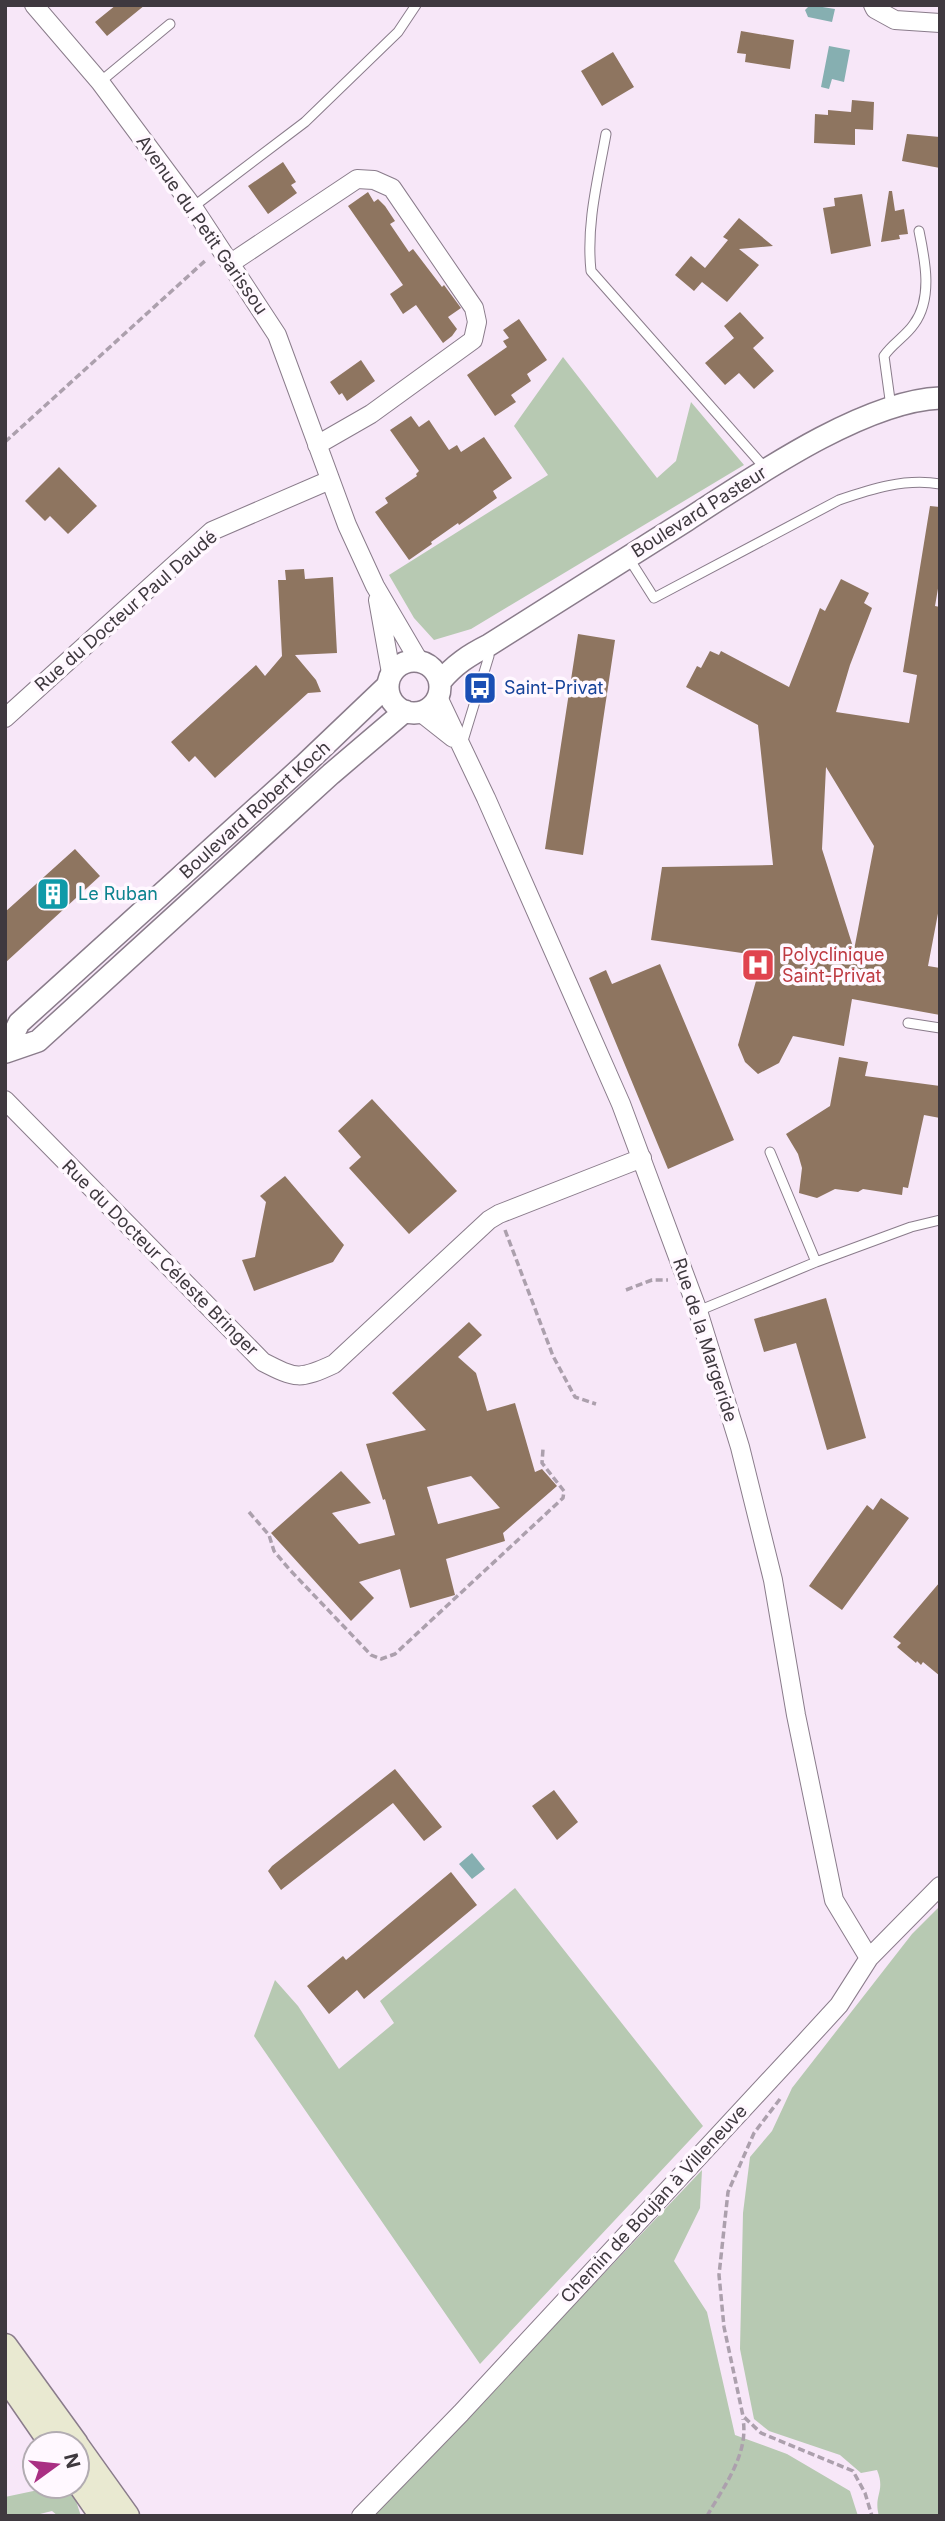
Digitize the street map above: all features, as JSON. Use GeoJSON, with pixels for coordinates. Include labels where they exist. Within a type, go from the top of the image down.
{"type":"FeatureCollection","features":[{"type":"Feature","properties":{"kind":"main road"},"geometry":{"type":"LineString","coordinates":[[5,2346],[65,2430]]}},
{"type":"Feature","properties":{"kind":"main road"},"geometry":{"type":"LineString","coordinates":[[5,2376],[42,2430]]}},
{"type":"Feature","properties":{"kind":"main road"},"geometry":{"type":"LineString","coordinates":[[91,2466],[127,2516]]}},
{"type":"Feature","properties":{"kind":"main road"},"geometry":{"type":"LineString","coordinates":[[91,2500],[102,2516]]}},
{"type":"Feature","properties":{"kind":"street","name":"Avenue du Petit Garissou"},"geometry":{"type":"LineString","coordinates":[[34,5],[100,82],[193,207],[277,335],[330,480],[375,586],[432,677]]}},
{"type":"Feature","properties":{"kind":"street"},"geometry":{"type":"LineString","coordinates":[[873,5],[874,9],[895,20],[940,23]]}},
{"type":"Feature","properties":{"kind":"street"},"geometry":{"type":"LineString","coordinates":[[231,263],[357,179],[374,180],[392,188],[474,308],[477,322],[473,340],[371,414],[317,445]]}},
{"type":"Feature","properties":{"kind":"street","name":"Boulevard Pasteur"},"geometry":{"type":"LineString","coordinates":[[432,677],[451,669],[766,469],[856,421],[891,408],[940,398]]}},
{"type":"Feature","properties":{"kind":"street","name":"Rue du Docteur Paul Daudé"},"geometry":{"type":"LineString","coordinates":[[7,713],[212,531],[330,480]]}},
{"type":"Feature","properties":{"kind":"street","name":"Avenue du Petit Garissou"},"geometry":{"type":"LineString","coordinates":[[375,586],[389,680]]}},
{"type":"Feature","properties":{"kind":"street"},"geometry":{"type":"LineString","coordinates":[[403,662],[432,677],[433,704],[412,712],[392,701],[389,680],[403,662]]}},
{"type":"Feature","properties":{"kind":"street","name":"Rue de la Margeride"},"geometry":{"type":"LineString","coordinates":[[432,677],[621,1104],[698,1311],[740,1447],[773,1580],[796,1715],[834,1900],[869,1958]]}},
{"type":"Feature","properties":{"kind":"street","name":"Boulevard Robert Koch"},"geometry":{"type":"LineString","coordinates":[[5,1052],[19,1023],[303,766],[389,680]]}},
{"type":"Feature","properties":{"kind":"street","name":"Rue de la Margeride"},"geometry":{"type":"LineString","coordinates":[[412,712],[440,726],[461,745]]}},
{"type":"Feature","properties":{"kind":"street","name":"Boulevard Robert Koch"},"geometry":{"type":"LineString","coordinates":[[5,1052],[38,1041],[331,774],[412,712]]}},
{"type":"Feature","properties":{"kind":"street","name":"Rue du Docteur Céleste Bringer"},"geometry":{"type":"LineString","coordinates":[[5,1100],[263,1362],[290,1376],[313,1374],[334,1364],[489,1220],[512,1208],[642,1158]]}},
{"type":"Feature","properties":{"kind":"street","name":"Chemin de Boujan à Villeneuve"},"geometry":{"type":"LineString","coordinates":[[361,2516],[470,2403],[839,2005],[869,1958],[940,1886]]}},
{"type":"Feature","properties":{"kind":"lane"},"geometry":{"type":"LineString","coordinates":[[193,207],[305,122],[398,32],[416,5]]}},
{"type":"Feature","properties":{"kind":"lane"},"geometry":{"type":"LineString","coordinates":[[100,82],[170,24]]}},
{"type":"Feature","properties":{"kind":"lane"},"geometry":{"type":"LineString","coordinates":[[606,134],[592,208],[589,248],[592,271],[766,469]]}},
{"type":"Feature","properties":{"kind":"lane"},"geometry":{"type":"LineString","coordinates":[[891,408],[884,356],[913,326],[923,309],[926,281],[919,231]]}},
{"type":"Feature","properties":{"kind":"lane"},"geometry":{"type":"LineString","coordinates":[[628,557],[654,598],[839,500],[899,483],[940,484]]}},
{"type":"Feature","properties":{"kind":"lane"},"geometry":{"type":"LineString","coordinates":[[461,745],[489,656],[479,650]]}},
{"type":"Feature","properties":{"kind":"lane"},"geometry":{"type":"LineString","coordinates":[[908,1023],[940,1028]]}},
{"type":"Feature","properties":{"kind":"lane"},"geometry":{"type":"LineString","coordinates":[[770,1152],[816,1262]]}},
{"type":"Feature","properties":{"kind":"lane"},"geometry":{"type":"LineString","coordinates":[[698,1311],[816,1262],[911,1227],[940,1220]]}},
{"type":"Feature","properties":{"kind":"path"},"geometry":{"type":"LineString","coordinates":[[5,442],[221,247]]}},
{"type":"Feature","properties":{"kind":"path"},"geometry":{"type":"LineString","coordinates":[[512,1208],[517,1221],[503,1226],[553,1356],[575,1397],[596,1404]]}},
{"type":"Feature","properties":{"kind":"path"},"geometry":{"type":"LineString","coordinates":[[626,1290],[652,1280],[687,1280]]}},
{"type":"Feature","properties":{"kind":"path"},"geometry":{"type":"LineString","coordinates":[[249,1512],[269,1535],[274,1551],[289,1569],[371,1655],[381,1658],[395,1654],[563,1499],[564,1491],[542,1464],[543,1449]]}},
{"type":"Feature","properties":{"kind":"path"},"geometry":{"type":"LineString","coordinates":[[707,2516],[741,2454],[745,2433],[724,2327],[719,2275],[728,2192],[754,2133],[779,2102],[782,2086],[778,2070]]}},
{"type":"Feature","properties":{"kind":"path"},"geometry":{"type":"LineString","coordinates":[[743,2416],[761,2433],[853,2472],[865,2493],[872,2516]]}},
{"type":"Feature","properties":{"kind":"shaded area"},"geometry":{"type":"Polygon","coordinates":[[[810,5],[835,9],[832,22],[808,17],[805,10],[810,5]]]}},
{"type":"Feature","properties":{"kind":"shaded area"},"geometry":{"type":"Polygon","coordinates":[[[829,46],[850,50],[844,82],[832,79],[829,89],[821,87],[829,46]]]}},
{"type":"Feature","properties":{"kind":"shaded area"},"geometry":{"type":"Polygon","coordinates":[[[563,357],[657,478],[676,461],[691,402],[744,465],[471,629],[434,640],[414,618],[389,575],[548,475],[514,426],[563,357]]]}},
{"type":"Feature","properties":{"kind":"shaded area"},"geometry":{"type":"Polygon","coordinates":[[[472,1853],[485,1869],[472,1879],[459,1864],[472,1853]]]}},
{"type":"Feature","properties":{"kind":"shaded area"},"geometry":{"type":"Polygon","coordinates":[[[515,1888],[703,2126],[480,2364],[254,2036],[275,1980],[298,2006],[339,2069],[394,2023],[380,2001],[515,1888]]]}},
{"type":"Feature","properties":{"kind":"shaded area"},"geometry":{"type":"Polygon","coordinates":[[[940,1906],[940,2516],[879,2516],[877,2503],[880,2484],[877,2470],[861,2473],[840,2455],[769,2431],[754,2419],[740,2349],[743,2213],[750,2157],[772,2131],[792,2088],[912,1934],[940,1906]]]}},
{"type":"Feature","properties":{"kind":"shaded area"},"geometry":{"type":"Polygon","coordinates":[[[702,2170],[700,2208],[674,2261],[707,2312],[735,2435],[787,2454],[850,2491],[858,2516],[374,2516],[702,2170]]]}},
{"type":"Feature","properties":{"kind":"shaded area"},"geometry":{"type":"Polygon","coordinates":[[[21,2494],[21,2500],[76,2500],[81,2516],[58,2516],[52,2511],[32,2516],[5,2516],[5,2497],[21,2494]]]}},
{"type":"Feature","properties":{"kind":"building"},"geometry":{"type":"Polygon","coordinates":[[[116,5],[145,5],[107,36],[95,22],[116,5]]]}},
{"type":"Feature","properties":{"kind":"building"},"geometry":{"type":"Polygon","coordinates":[[[741,31],[794,40],[790,69],[745,62],[746,54],[737,53],[741,31]]]}},
{"type":"Feature","properties":{"kind":"building"},"geometry":{"type":"Polygon","coordinates":[[[613,52],[634,87],[602,106],[581,71],[613,52]]]}},
{"type":"Feature","properties":{"kind":"building"},"geometry":{"type":"Polygon","coordinates":[[[852,100],[874,102],[873,130],[855,129],[855,145],[814,143],[815,114],[828,115],[828,110],[851,112],[852,100]]]}},
{"type":"Feature","properties":{"kind":"building"},"geometry":{"type":"Polygon","coordinates":[[[907,134],[940,137],[940,168],[902,161],[907,134]]]}},
{"type":"Feature","properties":{"kind":"building"},"geometry":{"type":"Polygon","coordinates":[[[283,162],[296,182],[291,185],[297,193],[268,214],[248,186],[283,162]]]}},
{"type":"Feature","properties":{"kind":"building"},"geometry":{"type":"Polygon","coordinates":[[[889,191],[892,191],[895,211],[904,209],[908,234],[899,235],[900,239],[881,242],[889,191]]]}},
{"type":"Feature","properties":{"kind":"building"},"geometry":{"type":"Polygon","coordinates":[[[368,192],[374,202],[378,199],[385,206],[395,221],[390,224],[409,252],[413,249],[461,308],[448,317],[457,329],[443,343],[416,305],[403,314],[390,294],[403,285],[348,206],[368,192]]]}},
{"type":"Feature","properties":{"kind":"building"},"geometry":{"type":"Polygon","coordinates":[[[862,194],[871,246],[831,254],[823,208],[835,206],[834,198],[862,194]]]}},
{"type":"Feature","properties":{"kind":"building"},"geometry":{"type":"Polygon","coordinates":[[[739,218],[773,246],[739,249],[759,265],[727,302],[702,282],[694,291],[675,275],[691,256],[705,268],[728,240],[723,237],[739,218]]]}},
{"type":"Feature","properties":{"kind":"building"},"geometry":{"type":"Polygon","coordinates":[[[740,312],[764,338],[753,348],[774,371],[754,389],[739,373],[725,385],[705,363],[734,338],[724,326],[740,312]]]}},
{"type":"Feature","properties":{"kind":"building"},"geometry":{"type":"Polygon","coordinates":[[[519,319],[547,360],[527,374],[531,381],[511,395],[516,402],[495,416],[467,375],[507,347],[503,341],[509,338],[503,330],[519,319]]]}},
{"type":"Feature","properties":{"kind":"building"},"geometry":{"type":"Polygon","coordinates":[[[361,360],[375,381],[347,401],[330,382],[361,360]]]}},
{"type":"Feature","properties":{"kind":"building"},"geometry":{"type":"Polygon","coordinates":[[[411,416],[419,427],[429,420],[449,450],[457,445],[461,452],[484,437],[512,478],[493,491],[497,498],[409,560],[375,512],[388,503],[385,498],[417,476],[419,471],[390,430],[411,416]]]}},
{"type":"Feature","properties":{"kind":"building"},"geometry":{"type":"Polygon","coordinates":[[[59,467],[97,506],[68,534],[50,516],[45,521],[25,501],[59,467]]]}},
{"type":"Feature","properties":{"kind":"building"},"geometry":{"type":"Polygon","coordinates":[[[930,506],[940,507],[940,577],[935,606],[940,607],[940,903],[928,966],[940,968],[940,1015],[852,999],[844,1046],[793,1036],[779,1063],[758,1074],[745,1062],[738,1045],[763,956],[651,940],[662,867],[773,865],[758,725],[686,687],[697,666],[701,668],[710,651],[719,655],[721,651],[789,687],[820,608],[825,611],[841,579],[869,593],[864,603],[872,608],[850,665],[836,712],[909,723],[917,675],[903,672],[930,506]],[[826,767],[822,849],[854,950],[874,846],[826,767]]]}},
{"type":"Feature","properties":{"kind":"building"},"geometry":{"type":"Polygon","coordinates":[[[304,569],[305,579],[333,577],[337,653],[295,655],[316,680],[321,692],[308,693],[215,778],[195,756],[189,762],[171,742],[256,665],[265,676],[282,656],[278,580],[286,580],[285,570],[304,569]]]}},
{"type":"Feature","properties":{"kind":"building"},"geometry":{"type":"Polygon","coordinates":[[[578,634],[615,640],[583,855],[545,849],[578,634]]]}},
{"type":"Feature","properties":{"kind":"building","name":"Le Ruban"},"geometry":{"type":"Polygon","coordinates":[[[75,849],[100,876],[5,963],[5,912],[75,849]]]}},
{"type":"Feature","properties":{"kind":"building"},"geometry":{"type":"Polygon","coordinates":[[[660,964],[734,1140],[668,1169],[589,978],[606,970],[612,984],[660,964]]]}},
{"type":"Feature","properties":{"kind":"building"},"geometry":{"type":"Polygon","coordinates":[[[839,1057],[868,1062],[865,1076],[940,1086],[940,1118],[924,1115],[908,1188],[903,1187],[902,1195],[863,1189],[858,1192],[835,1189],[817,1198],[799,1193],[802,1168],[798,1154],[786,1134],[830,1106],[839,1057]]]}},
{"type":"Feature","properties":{"kind":"building"},"geometry":{"type":"Polygon","coordinates":[[[372,1099],[457,1191],[409,1234],[349,1168],[361,1157],[338,1131],[372,1099]]]}},
{"type":"Feature","properties":{"kind":"building"},"geometry":{"type":"Polygon","coordinates":[[[285,1176],[344,1245],[333,1262],[254,1291],[242,1260],[255,1257],[266,1202],[260,1196],[285,1176]]]}},
{"type":"Feature","properties":{"kind":"building"},"geometry":{"type":"Polygon","coordinates":[[[826,1298],[866,1438],[827,1450],[796,1343],[764,1352],[754,1319],[826,1298]]]}},
{"type":"Feature","properties":{"kind":"building"},"geometry":{"type":"Polygon","coordinates":[[[469,1322],[482,1335],[458,1357],[476,1373],[487,1411],[515,1403],[535,1472],[542,1469],[557,1486],[503,1533],[505,1541],[446,1559],[455,1595],[410,1608],[400,1569],[359,1582],[374,1598],[351,1621],[271,1533],[341,1471],[371,1503],[332,1513],[359,1544],[395,1535],[366,1444],[426,1430],[392,1393],[469,1322]],[[471,1476],[427,1487],[438,1524],[500,1508],[471,1476]]]}},
{"type":"Feature","properties":{"kind":"building"},"geometry":{"type":"Polygon","coordinates":[[[881,1498],[909,1518],[842,1610],[809,1586],[867,1505],[873,1510],[881,1498]]]}},
{"type":"Feature","properties":{"kind":"building"},"geometry":{"type":"Polygon","coordinates":[[[940,1582],[940,1676],[923,1662],[921,1665],[917,1661],[916,1663],[897,1647],[901,1643],[893,1637],[940,1582]]]}},
{"type":"Feature","properties":{"kind":"building"},"geometry":{"type":"Polygon","coordinates":[[[395,1769],[442,1827],[424,1841],[393,1803],[281,1890],[268,1871],[272,1866],[395,1769]]]}},
{"type":"Feature","properties":{"kind":"building"},"geometry":{"type":"Polygon","coordinates":[[[554,1790],[578,1822],[557,1840],[532,1806],[554,1790]]]}},
{"type":"Feature","properties":{"kind":"building"},"geometry":{"type":"Polygon","coordinates":[[[451,1872],[477,1905],[364,1999],[357,1990],[329,2014],[307,1986],[343,1956],[346,1960],[451,1872]]]}},
{"type":"Feature","properties":{"kind":"place","name":"Saint-Privat"},"geometry":{"type":"Point","coordinates":[480,688]}},
{"type":"Feature","properties":{"kind":"place","name":"Le Ruban"},"geometry":{"type":"Point","coordinates":[53,894]}},
{"type":"Feature","properties":{"kind":"place","name":"Polyclinique Saint-Privat"},"geometry":{"type":"Point","coordinates":[758,965]}}]}
